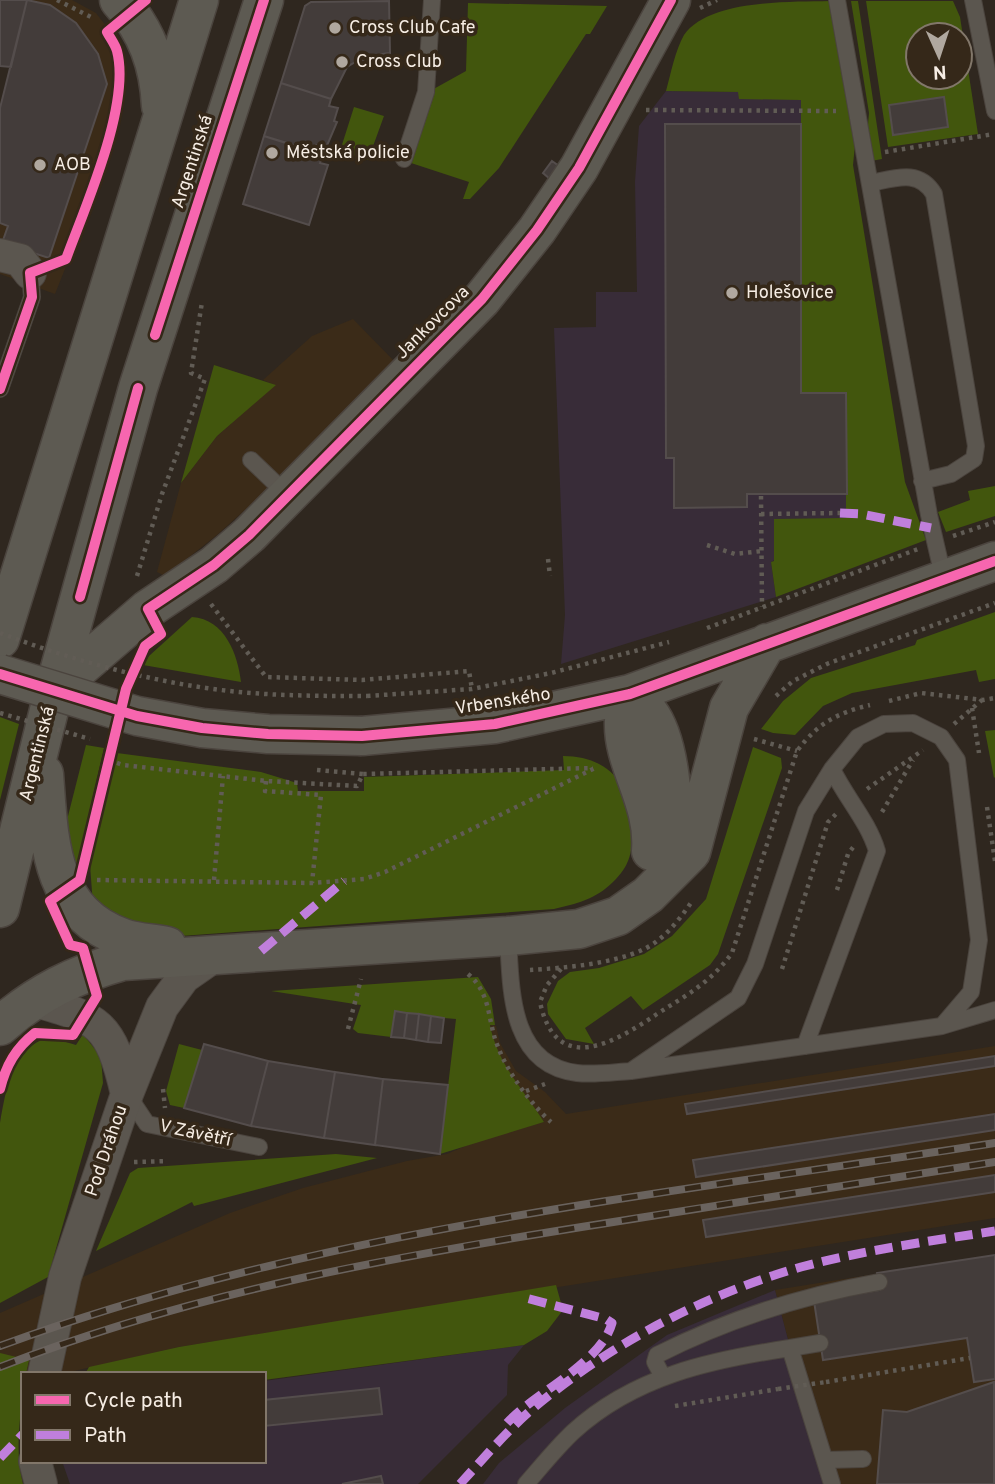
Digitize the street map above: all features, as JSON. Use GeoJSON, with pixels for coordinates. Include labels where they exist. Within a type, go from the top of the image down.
{"type":"FeatureCollection","features":[{"type":"Feature","properties":{"kind":"main road"},"geometry":{"type":"LineString","coordinates":[[0,639],[199,0]]}},
{"type":"Feature","properties":{"kind":"main road","name":"Argentinská"},"geometry":{"type":"LineString","coordinates":[[0,908],[54,690],[138,388],[264,0]]}},
{"type":"Feature","properties":{"kind":"main road","name":"Jankovcova"},"geometry":{"type":"LineString","coordinates":[[54,690],[148,609],[214,565],[249,535],[482,299],[537,230],[579,168],[671,0]]}},
{"type":"Feature","properties":{"kind":"main road"},"geometry":{"type":"LineString","coordinates":[[109,12],[139,25],[155,61],[160,85],[157,131]]}},
{"type":"Feature","properties":{"kind":"main road","name":"Vrbenského"},"geometry":{"type":"LineString","coordinates":[[0,674],[137,716],[202,728],[268,734],[362,736],[495,724],[630,694],[765,625],[944,580],[995,561]]}},
{"type":"Feature","properties":{"kind":"main road"},"geometry":{"type":"LineString","coordinates":[[8,1039],[32,1000],[54,985],[112,964],[217,954],[508,936],[579,929],[618,916],[648,895],[691,852],[729,708],[765,625]]}},
{"type":"Feature","properties":{"kind":"main road"},"geometry":{"type":"LineString","coordinates":[[630,694],[624,722],[629,752],[647,802],[652,825],[648,895]]}},
{"type":"Feature","properties":{"kind":"main road"},"geometry":{"type":"LineString","coordinates":[[42,737],[49,844],[64,891],[83,914],[102,929],[125,939],[217,954]]}},
{"type":"Feature","properties":{"kind":"street"},"geometry":{"type":"LineString","coordinates":[[0,255],[19,260],[30,273]]}},
{"type":"Feature","properties":{"kind":"street","name":"Pod Dráhou"},"geometry":{"type":"LineString","coordinates":[[44,1372],[65,1277],[127,1094],[170,992],[197,966],[217,954]]}},
{"type":"Feature","properties":{"kind":"street","name":"V Závětří"},"geometry":{"type":"LineString","coordinates":[[32,1000],[84,1014],[97,1023],[118,1057],[127,1094]]}},
{"type":"Feature","properties":{"kind":"street"},"geometry":{"type":"LineString","coordinates":[[36,1463],[41,1484]]}},
{"type":"Feature","properties":{"kind":"lane"},"geometry":{"type":"LineString","coordinates":[[404,159],[426,92],[432,0]]}},
{"type":"Feature","properties":{"kind":"lane"},"geometry":{"type":"LineString","coordinates":[[837,0],[922,481],[944,580]]}},
{"type":"Feature","properties":{"kind":"lane"},"geometry":{"type":"LineString","coordinates":[[973,0],[995,111]]}},
{"type":"Feature","properties":{"kind":"lane"},"geometry":{"type":"LineString","coordinates":[[871,183],[904,177],[918,178],[927,183],[933,194],[961,352],[976,446],[974,459],[951,474],[922,481]]}},
{"type":"Feature","properties":{"kind":"lane"},"geometry":{"type":"LineString","coordinates":[[0,389],[32,297],[30,273]]}},
{"type":"Feature","properties":{"kind":"lane"},"geometry":{"type":"LineString","coordinates":[[251,460],[275,483],[284,497]]}},
{"type":"Feature","properties":{"kind":"lane"},"geometry":{"type":"LineString","coordinates":[[631,1071],[738,998],[755,964],[806,811],[832,769],[858,737],[884,724],[913,723],[940,737],[957,760],[979,940],[971,992],[942,1026]]}},
{"type":"Feature","properties":{"kind":"lane"},"geometry":{"type":"LineString","coordinates":[[805,1046],[877,851],[870,827],[848,802],[832,769]]}},
{"type":"Feature","properties":{"kind":"lane"},"geometry":{"type":"LineString","coordinates":[[508,936],[512,995],[521,1034],[541,1060],[576,1073],[631,1071],[942,1026],[995,1010]]}},
{"type":"Feature","properties":{"kind":"lane","name":"V Závětří"},"geometry":{"type":"LineString","coordinates":[[127,1094],[147,1124],[259,1147]]}},
{"type":"Feature","properties":{"kind":"lane"},"geometry":{"type":"LineString","coordinates":[[663,1377],[655,1362],[657,1354],[700,1333],[813,1294],[879,1282]]}},
{"type":"Feature","properties":{"kind":"lane"},"geometry":{"type":"LineString","coordinates":[[526,1484],[573,1432],[608,1405],[663,1377],[721,1359],[820,1343]]}},
{"type":"Feature","properties":{"kind":"lane"},"geometry":{"type":"LineString","coordinates":[[790,1348],[832,1484]]}},
{"type":"Feature","properties":{"kind":"lane"},"geometry":{"type":"LineString","coordinates":[[825,1460],[863,1459]]}},
{"type":"Feature","properties":{"kind":"path"},"geometry":{"type":"LineString","coordinates":[[57,0],[89,16],[109,12]]}},
{"type":"Feature","properties":{"kind":"path"},"geometry":{"type":"LineString","coordinates":[[30,273],[66,259],[110,137],[118,79],[117,50]]}},
{"type":"Feature","properties":{"kind":"path"},"geometry":{"type":"LineString","coordinates":[[639,110],[858,111]]}},
{"type":"Feature","properties":{"kind":"path"},"geometry":{"type":"LineString","coordinates":[[885,152],[995,134]]}},
{"type":"Feature","properties":{"kind":"path"},"geometry":{"type":"LineString","coordinates":[[134,586],[162,494],[205,379],[191,373],[203,297]]}},
{"type":"Feature","properties":{"kind":"path"},"geometry":{"type":"LineString","coordinates":[[761,496],[765,625]]}},
{"type":"Feature","properties":{"kind":"path"},"geometry":{"type":"LineString","coordinates":[[761,514],[840,513]]}},
{"type":"Feature","properties":{"kind":"path"},"geometry":{"type":"LineString","coordinates":[[703,629],[765,625],[934,542],[995,522]]}},
{"type":"Feature","properties":{"kind":"path"},"geometry":{"type":"LineString","coordinates":[[707,545],[735,554],[762,551]]}},
{"type":"Feature","properties":{"kind":"path"},"geometry":{"type":"LineString","coordinates":[[548,559],[550,576]]}},
{"type":"Feature","properties":{"kind":"path"},"geometry":{"type":"LineString","coordinates":[[205,596],[266,677],[362,680],[469,671],[472,689]]}},
{"type":"Feature","properties":{"kind":"path"},"geometry":{"type":"LineString","coordinates":[[775,698],[793,681],[829,663],[995,603]]}},
{"type":"Feature","properties":{"kind":"path"},"geometry":{"type":"LineString","coordinates":[[0,634],[38,648],[141,675],[205,688],[274,695],[367,696],[472,689],[551,673],[680,638]]}},
{"type":"Feature","properties":{"kind":"path"},"geometry":{"type":"LineString","coordinates":[[696,896],[656,943],[640,951],[561,969],[547,985],[540,1002],[551,1033],[570,1047],[592,1048],[618,1040],[715,976],[732,953],[797,751],[810,734],[841,712],[922,693],[983,700],[995,698]]}},
{"type":"Feature","properties":{"kind":"path"},"geometry":{"type":"LineString","coordinates":[[748,750],[756,727]]}},
{"type":"Feature","properties":{"kind":"path"},"geometry":{"type":"LineString","coordinates":[[752,738],[797,751]]}},
{"type":"Feature","properties":{"kind":"path"},"geometry":{"type":"LineString","coordinates":[[84,865],[109,760],[122,765],[223,776],[357,786],[363,774],[598,767],[385,872],[363,879],[312,883],[88,880]]}},
{"type":"Feature","properties":{"kind":"path"},"geometry":{"type":"LineString","coordinates":[[214,880],[223,776]]}},
{"type":"Feature","properties":{"kind":"path"},"geometry":{"type":"LineString","coordinates":[[266,780],[265,791],[321,795],[312,883]]}},
{"type":"Feature","properties":{"kind":"path"},"geometry":{"type":"LineString","coordinates":[[468,974],[477,982],[487,1000],[497,1045],[509,1070],[551,1122]]}},
{"type":"Feature","properties":{"kind":"path"},"geometry":{"type":"LineString","coordinates":[[348,1029],[362,976]]}},
{"type":"Feature","properties":{"kind":"path"},"geometry":{"type":"LineString","coordinates":[[0,1089],[8,1039]]}},
{"type":"Feature","properties":{"kind":"path"},"geometry":{"type":"LineString","coordinates":[[675,1406],[970,1358]]}},
{"type":"Feature","properties":{"kind":"shaded area","name":"AOB"},"geometry":{"type":"Polygon","coordinates":[[[27,0],[72,0],[96,13],[116,39],[123,78],[116,141],[55,294],[0,274],[0,108],[27,0]]]}},
{"type":"Feature","properties":{"kind":"shaded area"},"geometry":{"type":"Polygon","coordinates":[[[666,91],[739,92],[739,99],[801,99],[801,124],[846,393],[846,519],[771,562],[776,597],[561,664],[565,615],[554,328],[596,327],[596,292],[637,292],[635,182],[639,126],[666,91]]]}},
{"type":"Feature","properties":{"kind":"shaded area"},"geometry":{"type":"Polygon","coordinates":[[[353,319],[395,362],[275,483],[217,535],[165,576],[157,572],[181,483],[217,436],[275,385],[263,380],[312,336],[353,319]]]}},
{"type":"Feature","properties":{"kind":"shaded area"},"geometry":{"type":"Polygon","coordinates":[[[490,1024],[496,1026],[500,1043],[516,1071],[545,1092],[566,1114],[995,1046],[995,1218],[179,1347],[70,1372],[21,1372],[21,1375],[0,1390],[0,1313],[230,1213],[303,1188],[407,1161],[447,1154],[477,1141],[544,1122],[510,1075],[496,1049],[490,1024]]]}},
{"type":"Feature","properties":{"kind":"shaded area"},"geometry":{"type":"Polygon","coordinates":[[[995,1255],[995,1484],[826,1484],[775,1290],[995,1255]]]}},
{"type":"Feature","properties":{"kind":"shaded area"},"geometry":{"type":"Polygon","coordinates":[[[775,1290],[826,1484],[483,1484],[499,1463],[565,1408],[667,1335],[775,1290]]]}},
{"type":"Feature","properties":{"kind":"shaded area"},"geometry":{"type":"Polygon","coordinates":[[[524,1345],[508,1365],[507,1395],[418,1484],[70,1484],[63,1463],[266,1463],[266,1381],[524,1345]]]}},
{"type":"Feature","properties":{"kind":"green space"},"geometry":{"type":"Polygon","coordinates":[[[830,1],[855,145],[853,165],[905,482],[926,540],[776,597],[771,562],[774,561],[774,519],[846,518],[846,394],[801,393],[801,100],[739,99],[738,92],[666,91],[684,35],[711,15],[750,5],[830,1]]]}},
{"type":"Feature","properties":{"kind":"green space"},"geometry":{"type":"Polygon","coordinates":[[[851,1],[858,1],[882,159],[871,161],[867,136],[869,113],[851,1]]]}},
{"type":"Feature","properties":{"kind":"green space"},"geometry":{"type":"Polygon","coordinates":[[[866,1],[953,1],[961,21],[904,21],[904,91],[971,91],[978,134],[888,147],[866,1]]]}},
{"type":"Feature","properties":{"kind":"green space"},"geometry":{"type":"Polygon","coordinates":[[[468,3],[607,6],[499,168],[470,199],[463,199],[469,182],[408,162],[430,91],[466,71],[468,3]]]}},
{"type":"Feature","properties":{"kind":"green space"},"geometry":{"type":"Polygon","coordinates":[[[354,107],[384,116],[368,160],[340,151],[354,107]]]}},
{"type":"Feature","properties":{"kind":"green space"},"geometry":{"type":"Polygon","coordinates":[[[214,365],[276,385],[217,436],[181,483],[214,365]]]}},
{"type":"Feature","properties":{"kind":"green space"},"geometry":{"type":"Polygon","coordinates":[[[995,486],[995,516],[946,532],[938,512],[970,500],[968,491],[995,486]]]}},
{"type":"Feature","properties":{"kind":"green space"},"geometry":{"type":"Polygon","coordinates":[[[995,612],[995,679],[979,682],[976,670],[852,693],[823,706],[795,735],[761,729],[783,701],[811,678],[915,645],[917,640],[995,612]]]}},
{"type":"Feature","properties":{"kind":"green space"},"geometry":{"type":"Polygon","coordinates":[[[192,617],[213,624],[228,640],[237,661],[241,682],[143,665],[149,656],[192,617]]]}},
{"type":"Feature","properties":{"kind":"green space"},"geometry":{"type":"Polygon","coordinates":[[[0,717],[19,724],[0,800],[0,717]]]}},
{"type":"Feature","properties":{"kind":"green space"},"geometry":{"type":"Polygon","coordinates":[[[995,730],[995,777],[994,778],[985,731],[995,730]]]}},
{"type":"Feature","properties":{"kind":"green space"},"geometry":{"type":"Polygon","coordinates":[[[86,745],[104,748],[76,870],[66,824],[86,745]]]}},
{"type":"Feature","properties":{"kind":"green space"},"geometry":{"type":"Polygon","coordinates":[[[753,747],[781,758],[782,768],[718,954],[710,965],[643,1010],[631,996],[585,1028],[594,1044],[566,1039],[548,1014],[547,1004],[558,981],[570,972],[599,968],[644,954],[672,936],[706,899],[753,747]]]}},
{"type":"Feature","properties":{"kind":"green space"},"geometry":{"type":"Polygon","coordinates":[[[117,753],[261,772],[297,783],[298,791],[364,791],[364,777],[564,770],[563,756],[578,757],[603,766],[621,784],[630,808],[631,848],[624,869],[600,893],[554,909],[167,937],[93,905],[90,865],[117,753]]]}},
{"type":"Feature","properties":{"kind":"green space"},"geometry":{"type":"Polygon","coordinates":[[[478,977],[491,999],[495,1025],[490,1025],[499,1052],[544,1122],[440,1154],[456,1019],[444,1018],[441,1043],[358,1033],[353,1029],[361,1005],[271,991],[478,977]]]}},
{"type":"Feature","properties":{"kind":"green space"},"geometry":{"type":"Polygon","coordinates":[[[83,1034],[101,1057],[103,1083],[48,1277],[0,1303],[0,1123],[8,1084],[19,1060],[37,1042],[49,1037],[76,1045],[83,1034]]]}},
{"type":"Feature","properties":{"kind":"green space"},"geometry":{"type":"Polygon","coordinates":[[[179,1044],[202,1050],[184,1108],[170,1105],[166,1091],[179,1044]]]}},
{"type":"Feature","properties":{"kind":"green space"},"geometry":{"type":"Polygon","coordinates":[[[336,1154],[377,1158],[194,1206],[192,1202],[96,1251],[130,1173],[138,1168],[336,1154]]]}},
{"type":"Feature","properties":{"kind":"green space"},"geometry":{"type":"Polygon","coordinates":[[[556,1285],[563,1310],[547,1331],[524,1345],[266,1380],[266,1372],[86,1372],[89,1367],[179,1347],[556,1285]]]}},
{"type":"Feature","properties":{"kind":"green space"},"geometry":{"type":"Polygon","coordinates":[[[0,1353],[29,1360],[26,1372],[21,1372],[19,1455],[23,1484],[0,1484],[0,1353]]]}},
{"type":"Feature","properties":{"kind":"building"},"geometry":{"type":"Polygon","coordinates":[[[0,0],[27,0],[11,67],[0,66],[0,0]]]}},
{"type":"Feature","properties":{"kind":"building","name":"AOB"},"geometry":{"type":"Polygon","coordinates":[[[27,0],[50,5],[76,23],[98,54],[107,84],[49,258],[2,243],[8,226],[0,223],[0,108],[27,0]]]}},
{"type":"Feature","properties":{"kind":"building"},"geometry":{"type":"Polygon","coordinates":[[[389,1],[390,53],[381,54],[382,58],[357,61],[347,67],[331,99],[281,83],[305,6],[311,2],[389,1]]]}},
{"type":"Feature","properties":{"kind":"building"},"geometry":{"type":"Polygon","coordinates":[[[281,83],[331,99],[329,106],[338,108],[334,121],[337,122],[326,148],[316,145],[314,152],[264,136],[281,83]]]}},
{"type":"Feature","properties":{"kind":"building"},"geometry":{"type":"Polygon","coordinates":[[[944,97],[948,127],[893,135],[889,105],[944,97]]]}},
{"type":"Feature","properties":{"kind":"building","name":"Holešovice"},"geometry":{"type":"Polygon","coordinates":[[[665,124],[801,124],[801,393],[846,393],[847,494],[747,494],[747,507],[674,508],[674,458],[666,458],[665,124]]]}},
{"type":"Feature","properties":{"kind":"building"},"geometry":{"type":"Polygon","coordinates":[[[264,136],[323,154],[320,163],[328,165],[309,225],[243,204],[264,136]]]}},
{"type":"Feature","properties":{"kind":"building"},"geometry":{"type":"Polygon","coordinates":[[[552,161],[559,166],[550,179],[543,173],[552,161]]]}},
{"type":"Feature","properties":{"kind":"building"},"geometry":{"type":"Polygon","coordinates":[[[395,1011],[407,1013],[404,1038],[391,1037],[395,1011]]]}},
{"type":"Feature","properties":{"kind":"building"},"geometry":{"type":"Polygon","coordinates":[[[407,1013],[419,1014],[416,1040],[404,1038],[407,1013]]]}},
{"type":"Feature","properties":{"kind":"building"},"geometry":{"type":"Polygon","coordinates":[[[419,1014],[431,1016],[428,1042],[416,1040],[419,1014]]]}},
{"type":"Feature","properties":{"kind":"building"},"geometry":{"type":"Polygon","coordinates":[[[431,1016],[444,1018],[441,1043],[428,1042],[431,1016]]]}},
{"type":"Feature","properties":{"kind":"building"},"geometry":{"type":"Polygon","coordinates":[[[204,1044],[268,1061],[251,1126],[184,1108],[204,1044]]]}},
{"type":"Feature","properties":{"kind":"building"},"geometry":{"type":"Polygon","coordinates":[[[995,1056],[995,1066],[687,1114],[685,1104],[995,1056]]]}},
{"type":"Feature","properties":{"kind":"building"},"geometry":{"type":"Polygon","coordinates":[[[268,1061],[335,1072],[324,1138],[251,1126],[268,1061]]]}},
{"type":"Feature","properties":{"kind":"building"},"geometry":{"type":"Polygon","coordinates":[[[335,1072],[383,1079],[375,1145],[324,1138],[335,1072]]]}},
{"type":"Feature","properties":{"kind":"building"},"geometry":{"type":"Polygon","coordinates":[[[383,1079],[448,1085],[440,1154],[375,1145],[383,1079]]]}},
{"type":"Feature","properties":{"kind":"building"},"geometry":{"type":"Polygon","coordinates":[[[995,1114],[995,1130],[696,1177],[693,1160],[995,1114]]]}},
{"type":"Feature","properties":{"kind":"building"},"geometry":{"type":"Polygon","coordinates":[[[995,1175],[995,1192],[706,1237],[703,1220],[995,1175]]]}},
{"type":"Feature","properties":{"kind":"building"},"geometry":{"type":"Polygon","coordinates":[[[995,1255],[995,1379],[974,1382],[967,1338],[823,1360],[814,1301],[880,1290],[877,1273],[995,1255]]]}},
{"type":"Feature","properties":{"kind":"building"},"geometry":{"type":"Polygon","coordinates":[[[994,1382],[994,1484],[877,1484],[883,1410],[907,1412],[994,1382]]]}},
{"type":"Feature","properties":{"kind":"building"},"geometry":{"type":"Polygon","coordinates":[[[379,1388],[382,1414],[266,1426],[266,1400],[379,1388]]]}},
{"type":"Feature","properties":{"kind":"building"},"geometry":{"type":"Polygon","coordinates":[[[381,1476],[383,1484],[342,1484],[381,1476]]]}},
{"type":"Feature","properties":{"kind":"railway"},"geometry":{"type":"LineString","coordinates":[[0,1346],[121,1306],[243,1272],[367,1244],[618,1199],[995,1143]]}},
{"type":"Feature","properties":{"kind":"railway"},"geometry":{"type":"LineString","coordinates":[[0,1367],[148,1317],[300,1278],[530,1235],[995,1162]]}},
{"type":"Feature","properties":{"kind":"marked path"},"geometry":{"type":"LineString","coordinates":[[840,513],[861,514],[931,528]]}},
{"type":"Feature","properties":{"kind":"marked path"},"geometry":{"type":"LineString","coordinates":[[261,951],[344,881]]}},
{"type":"Feature","properties":{"kind":"marked path"},"geometry":{"type":"LineString","coordinates":[[460,1484],[521,1419],[560,1387],[624,1344],[693,1307],[801,1267],[873,1251],[995,1231]]}},
{"type":"Feature","properties":{"kind":"marked path"},"geometry":{"type":"LineString","coordinates":[[507,1423],[582,1364],[606,1338],[612,1323],[606,1319],[526,1298]]}},
{"type":"Feature","properties":{"kind":"marked path"},"geometry":{"type":"LineString","coordinates":[[0,1458],[21,1436]]}},
{"type":"Feature","properties":{"kind":"cycle path"},"geometry":{"type":"LineString","coordinates":[[0,389],[32,297],[30,273],[66,259],[104,156],[118,99],[120,73],[117,51],[107,32],[146,0]]}},
{"type":"Feature","properties":{"kind":"cycle path"},"geometry":{"type":"LineString","coordinates":[[155,335],[264,0]]}},
{"type":"Feature","properties":{"kind":"cycle path"},"geometry":{"type":"LineString","coordinates":[[0,1089],[5,1072],[28,1039],[35,1033],[73,1035],[97,996],[83,948],[70,945],[50,901],[80,880],[126,689],[145,646],[161,634],[148,609],[214,565],[249,535],[482,299],[537,230],[579,168],[671,0]]}},
{"type":"Feature","properties":{"kind":"cycle path"},"geometry":{"type":"LineString","coordinates":[[80,597],[138,388]]}},
{"type":"Feature","properties":{"kind":"cycle path"},"geometry":{"type":"LineString","coordinates":[[0,674],[137,716],[202,728],[268,734],[362,736],[495,724],[630,694],[995,561]]}},
{"type":"Feature","properties":{"kind":"place","name":"Cross Club Cafe"},"geometry":{"type":"Point","coordinates":[335,28]}},
{"type":"Feature","properties":{"kind":"place","name":"Cross Club"},"geometry":{"type":"Point","coordinates":[342,62]}},
{"type":"Feature","properties":{"kind":"place","name":"Městská policie"},"geometry":{"type":"Point","coordinates":[272,153]}},
{"type":"Feature","properties":{"kind":"place","name":"AOB"},"geometry":{"type":"Point","coordinates":[40,165]}},
{"type":"Feature","properties":{"kind":"place","name":"Holešovice"},"geometry":{"type":"Point","coordinates":[732,293]}}]}
